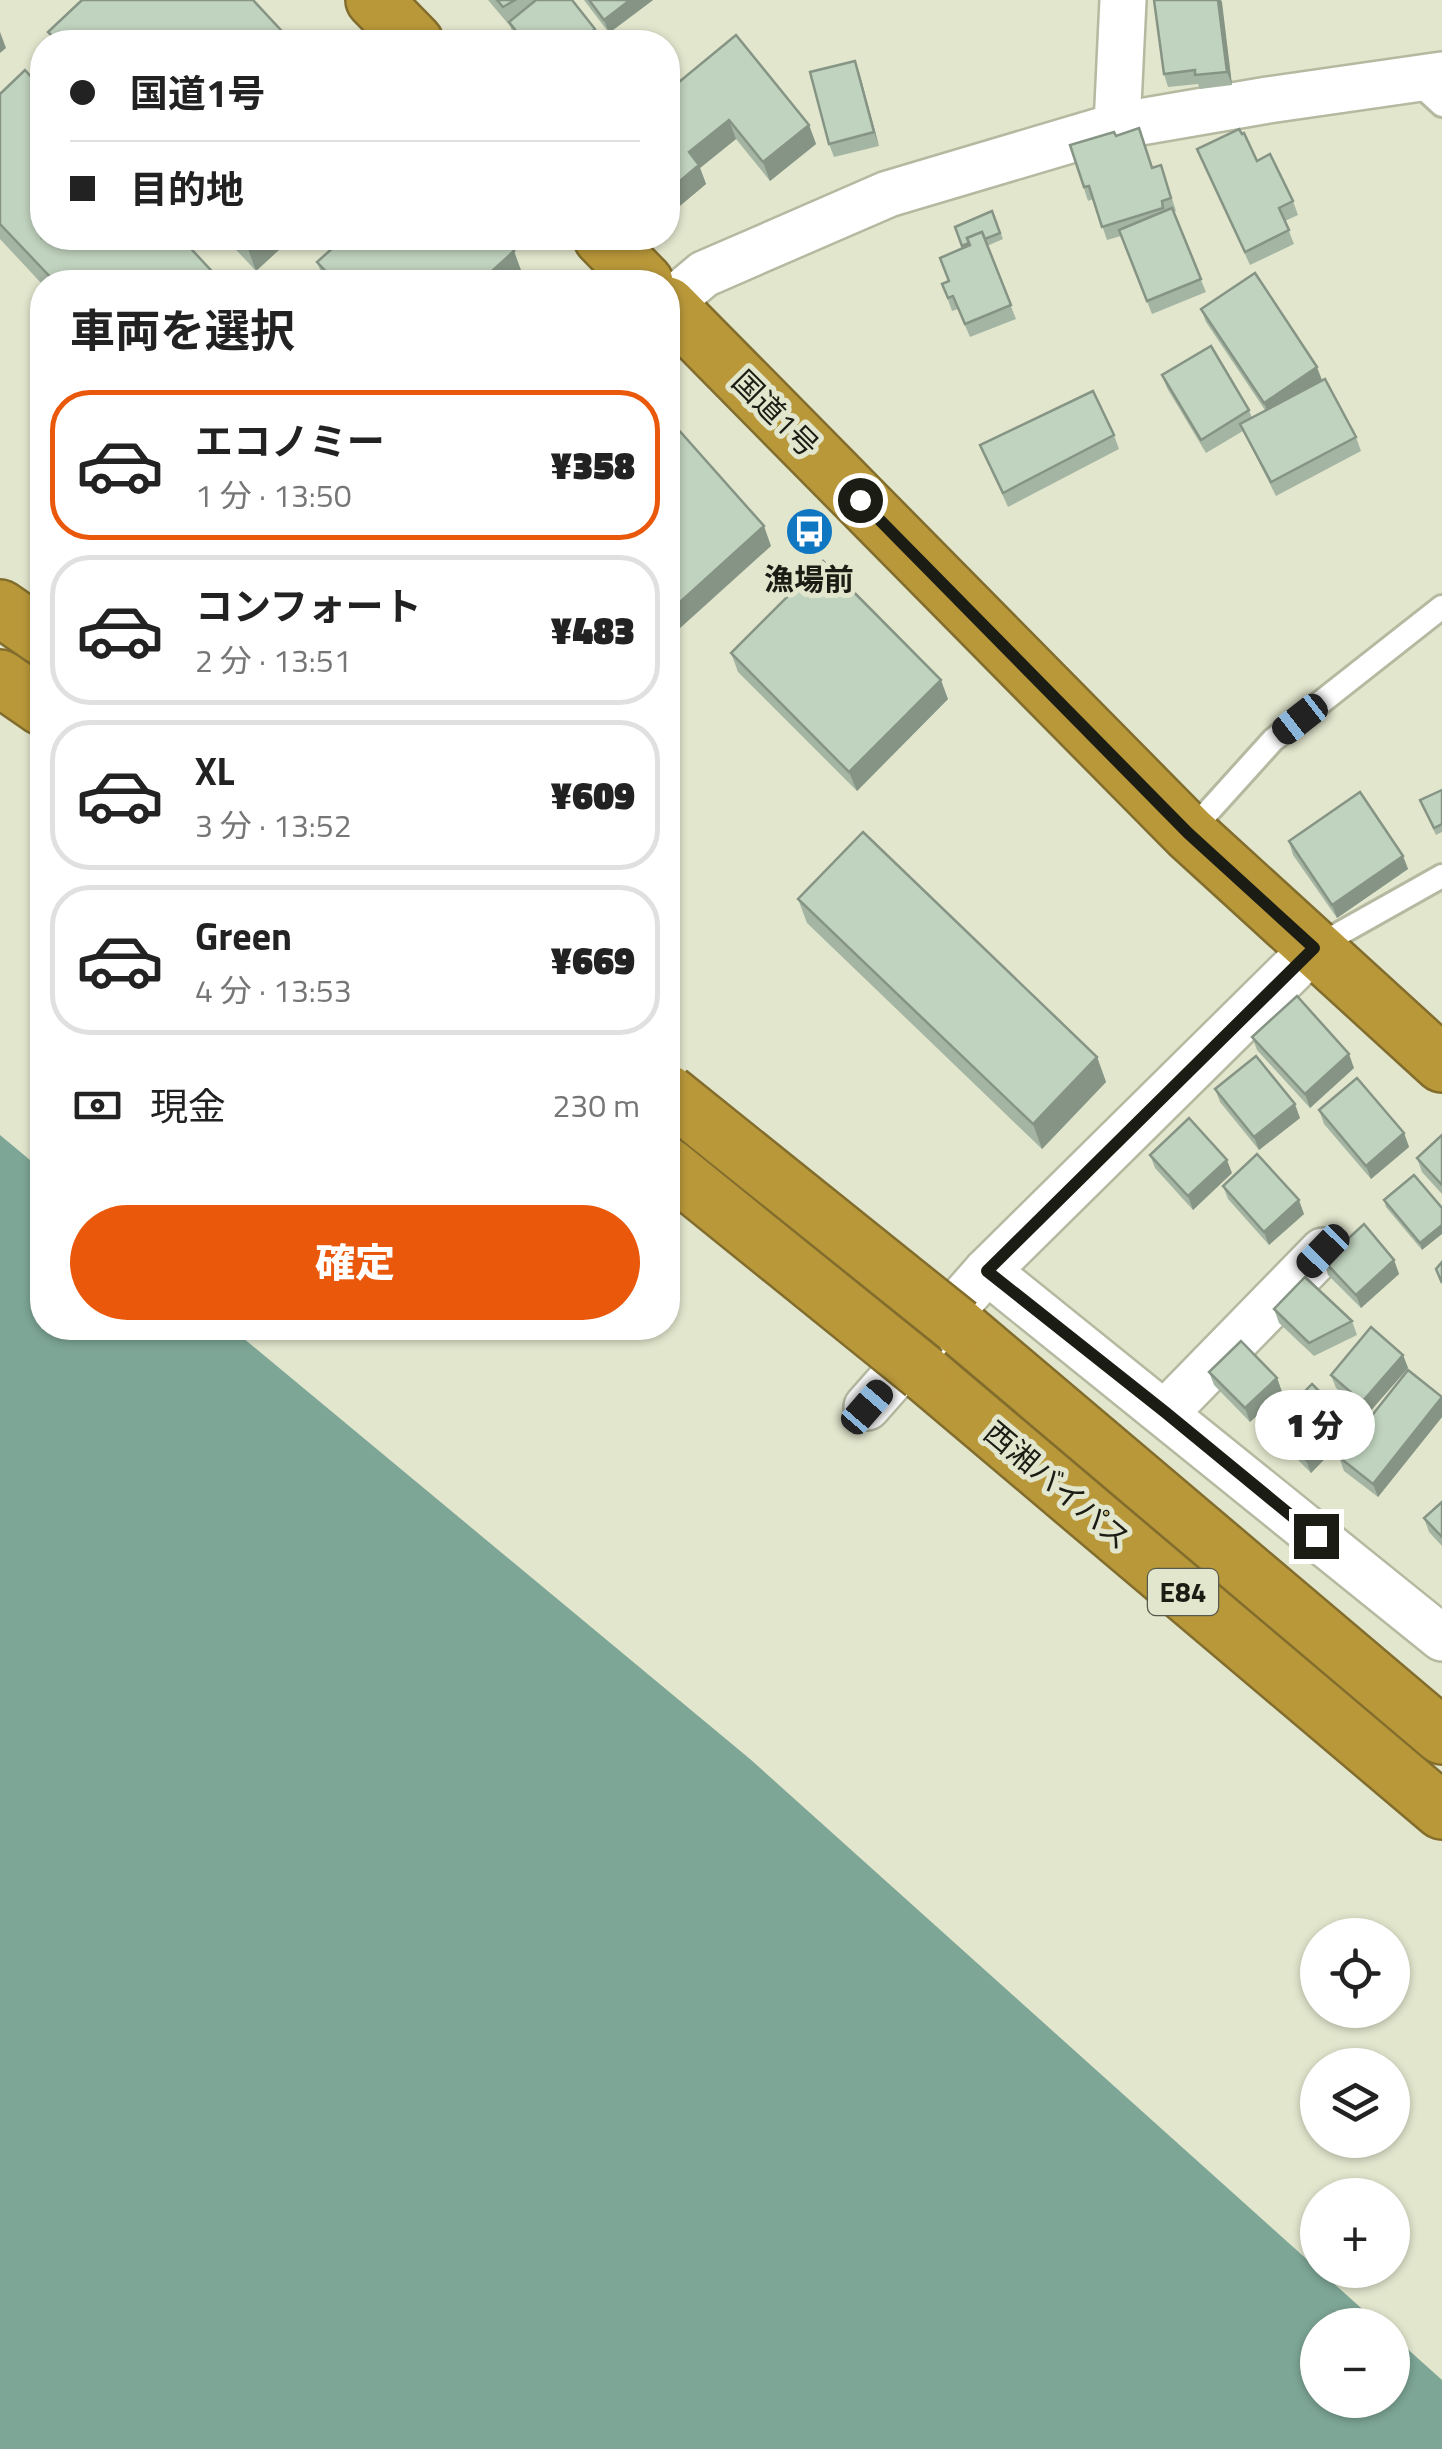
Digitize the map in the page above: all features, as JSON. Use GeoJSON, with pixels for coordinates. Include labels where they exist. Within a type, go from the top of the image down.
{"type":"FeatureCollection","features":[{"type":"Feature","properties":{"kind":"highway"},"geometry":{"type":"LineString","coordinates":[[374,0],[403,30]]}},
{"type":"Feature","properties":{"kind":"highway"},"geometry":{"type":"LineString","coordinates":[[614,250],[634,270]]}},
{"type":"Feature","properties":{"kind":"highway","name":"国道1号"},"geometry":{"type":"LineString","coordinates":[[680,317],[1188,833],[1442,1064]]}},
{"type":"Feature","properties":{"kind":"highway"},"geometry":{"type":"LineString","coordinates":[[0,608],[30,629]]}},
{"type":"Feature","properties":{"kind":"highway"},"geometry":{"type":"LineString","coordinates":[[0,678],[30,699]]}},
{"type":"Feature","properties":{"kind":"highway","name":"西湘バイパス"},"geometry":{"type":"LineString","coordinates":[[680,1103],[958,1326],[1442,1736]]}},
{"type":"Feature","properties":{"kind":"highway","name":"西湘バイパス"},"geometry":{"type":"LineString","coordinates":[[680,1176],[924,1373],[1442,1811]]}},
{"type":"Feature","properties":{"kind":"street"},"geometry":{"type":"LineString","coordinates":[[1117,126],[1123,0]]}},
{"type":"Feature","properties":{"kind":"street"},"geometry":{"type":"LineString","coordinates":[[680,295],[704,274],[888,194],[1117,126],[1268,100],[1433,86]]}},
{"type":"Feature","properties":{"kind":"street"},"geometry":{"type":"LineString","coordinates":[[867,1407],[987,1271],[1314,948]]}},
{"type":"Feature","properties":{"kind":"street"},"geometry":{"type":"LineString","coordinates":[[1165,1412],[1323,1251]]}},
{"type":"Feature","properties":{"kind":"street"},"geometry":{"type":"LineString","coordinates":[[987,1271],[1442,1638]]}},
{"type":"Feature","properties":{"kind":"lane"},"geometry":{"type":"LineString","coordinates":[[1188,833],[1273,740],[1442,607]]}},
{"type":"Feature","properties":{"kind":"lane"},"geometry":{"type":"LineString","coordinates":[[1314,948],[1442,876]]}},
{"type":"Feature","properties":{"kind":"shaded area"},"geometry":{"type":"Polygon","coordinates":[[[0,1135],[30,1160],[30,1340],[245,1340],[750,1759],[1300,2253],[1300,2288],[1339,2288],[1361,2308],[1300,2308],[1300,2418],[1410,2418],[1410,2351],[1442,2380],[1442,2449],[0,2449],[0,1135]]]}},
{"type":"Feature","properties":{"kind":"building"},"geometry":{"type":"Polygon","coordinates":[[[82,0],[253,0],[281,30],[50,30],[82,0]]]}},
{"type":"Feature","properties":{"kind":"building"},"geometry":{"type":"Polygon","coordinates":[[[497,0],[515,0],[503,7],[497,0]]]}},
{"type":"Feature","properties":{"kind":"building"},"geometry":{"type":"Polygon","coordinates":[[[536,0],[572,0],[595,29],[515,30],[509,22],[536,0]]]}},
{"type":"Feature","properties":{"kind":"building"},"geometry":{"type":"Polygon","coordinates":[[[589,0],[630,0],[604,20],[589,0]]]}},
{"type":"Feature","properties":{"kind":"building"},"geometry":{"type":"Polygon","coordinates":[[[1154,0],[1218,0],[1227,72],[1195,75],[1195,70],[1164,74],[1154,0]]]}},
{"type":"Feature","properties":{"kind":"building"},"geometry":{"type":"Polygon","coordinates":[[[736,35],[809,125],[763,162],[729,120],[689,152],[699,165],[680,181],[680,81],[736,35]]]}},
{"type":"Feature","properties":{"kind":"building"},"geometry":{"type":"Polygon","coordinates":[[[855,61],[874,132],[829,144],[810,72],[855,61]]]}},
{"type":"Feature","properties":{"kind":"building"},"geometry":{"type":"Polygon","coordinates":[[[25,70],[30,76],[30,250],[192,250],[211,270],[44,270],[0,224],[0,94],[25,70]]]}},
{"type":"Feature","properties":{"kind":"building"},"geometry":{"type":"Polygon","coordinates":[[[1139,128],[1152,168],[1161,165],[1171,198],[1162,201],[1163,208],[1102,227],[1070,145],[1139,128]]]}},
{"type":"Feature","properties":{"kind":"building"},"geometry":{"type":"Polygon","coordinates":[[[1239,129],[1257,161],[1270,154],[1293,201],[1279,208],[1289,230],[1245,252],[1197,149],[1239,129]]]}},
{"type":"Feature","properties":{"kind":"building"},"geometry":{"type":"Polygon","coordinates":[[[1172,208],[1201,279],[1147,301],[1119,230],[1172,208]]]}},
{"type":"Feature","properties":{"kind":"building"},"geometry":{"type":"Polygon","coordinates":[[[992,211],[1000,233],[985,239],[982,232],[967,238],[969,243],[962,246],[955,227],[992,211]]]}},
{"type":"Feature","properties":{"kind":"building"},"geometry":{"type":"Polygon","coordinates":[[[982,232],[1011,305],[965,324],[953,296],[948,298],[942,284],[949,281],[940,258],[970,245],[967,238],[982,232]]]}},
{"type":"Feature","properties":{"kind":"building"},"geometry":{"type":"Polygon","coordinates":[[[330,250],[514,251],[493,270],[325,270],[317,262],[330,250]]]}},
{"type":"Feature","properties":{"kind":"building"},"geometry":{"type":"Polygon","coordinates":[[[1255,273],[1317,367],[1264,403],[1201,309],[1255,273]]]}},
{"type":"Feature","properties":{"kind":"building"},"geometry":{"type":"Polygon","coordinates":[[[1211,346],[1249,410],[1201,440],[1162,375],[1211,346]]]}},
{"type":"Feature","properties":{"kind":"building"},"geometry":{"type":"Polygon","coordinates":[[[1325,379],[1356,437],[1271,482],[1240,424],[1325,379]]]}},
{"type":"Feature","properties":{"kind":"building"},"geometry":{"type":"Polygon","coordinates":[[[1093,391],[1114,435],[1003,493],[980,445],[1093,391]]]}},
{"type":"Feature","properties":{"kind":"building"},"geometry":{"type":"Polygon","coordinates":[[[680,431],[764,526],[680,602],[680,431]]]}},
{"type":"Feature","properties":{"kind":"building"},"geometry":{"type":"Polygon","coordinates":[[[823,561],[941,680],[849,772],[731,653],[823,561]]]}},
{"type":"Feature","properties":{"kind":"building"},"geometry":{"type":"Polygon","coordinates":[[[1442,790],[1442,824],[1434,828],[1420,800],[1442,790]]]}},
{"type":"Feature","properties":{"kind":"building"},"geometry":{"type":"Polygon","coordinates":[[[1360,792],[1403,856],[1332,905],[1289,841],[1360,792]]]}},
{"type":"Feature","properties":{"kind":"building"},"geometry":{"type":"Polygon","coordinates":[[[863,832],[1097,1057],[1033,1124],[798,899],[863,832]]]}},
{"type":"Feature","properties":{"kind":"building"},"geometry":{"type":"Polygon","coordinates":[[[1297,996],[1349,1054],[1305,1094],[1252,1037],[1297,996]]]}},
{"type":"Feature","properties":{"kind":"building"},"geometry":{"type":"Polygon","coordinates":[[[1256,1056],[1295,1104],[1254,1137],[1215,1089],[1256,1056]]]}},
{"type":"Feature","properties":{"kind":"building"},"geometry":{"type":"Polygon","coordinates":[[[1357,1078],[1404,1133],[1366,1166],[1319,1110],[1357,1078]]]}},
{"type":"Feature","properties":{"kind":"building"},"geometry":{"type":"Polygon","coordinates":[[[1189,1118],[1227,1160],[1188,1196],[1150,1155],[1189,1118]]]}},
{"type":"Feature","properties":{"kind":"building"},"geometry":{"type":"Polygon","coordinates":[[[1442,1135],[1442,1185],[1417,1158],[1442,1135]]]}},
{"type":"Feature","properties":{"kind":"building"},"geometry":{"type":"Polygon","coordinates":[[[1257,1154],[1299,1200],[1264,1232],[1223,1186],[1257,1154]]]}},
{"type":"Feature","properties":{"kind":"building"},"geometry":{"type":"Polygon","coordinates":[[[1414,1175],[1442,1208],[1442,1225],[1420,1243],[1384,1200],[1414,1175]]]}},
{"type":"Feature","properties":{"kind":"building"},"geometry":{"type":"Polygon","coordinates":[[[1364,1224],[1394,1260],[1356,1295],[1324,1261],[1364,1224]]]}},
{"type":"Feature","properties":{"kind":"building"},"geometry":{"type":"Polygon","coordinates":[[[1442,1262],[1442,1283],[1436,1269],[1442,1262]]]}},
{"type":"Feature","properties":{"kind":"building"},"geometry":{"type":"Polygon","coordinates":[[[1305,1277],[1352,1321],[1309,1343],[1274,1309],[1305,1277]]]}},
{"type":"Feature","properties":{"kind":"building"},"geometry":{"type":"Polygon","coordinates":[[[1371,1327],[1403,1355],[1362,1402],[1331,1375],[1371,1327]]]}},
{"type":"Feature","properties":{"kind":"building"},"geometry":{"type":"Polygon","coordinates":[[[1241,1341],[1277,1378],[1245,1408],[1209,1372],[1241,1341]]]}},
{"type":"Feature","properties":{"kind":"building"},"geometry":{"type":"Polygon","coordinates":[[[1408,1370],[1442,1397],[1373,1484],[1339,1457],[1408,1370]]]}},
{"type":"Feature","properties":{"kind":"building"},"geometry":{"type":"Polygon","coordinates":[[[1312,1384],[1346,1418],[1306,1460],[1272,1425],[1312,1384]]]}},
{"type":"Feature","properties":{"kind":"building"},"geometry":{"type":"Polygon","coordinates":[[[1442,1502],[1442,1537],[1424,1518],[1442,1502]]]}},
{"type":"Feature","properties":{"kind":"place","name":"漁場前"},"geometry":{"type":"Point","coordinates":[809,531]}},
{"type":"Feature","properties":{"kind":"route"},"geometry":{"type":"LineString","coordinates":[[860,500],[1188,833],[1314,948],[987,1271],[1316,1536]]}}]}
